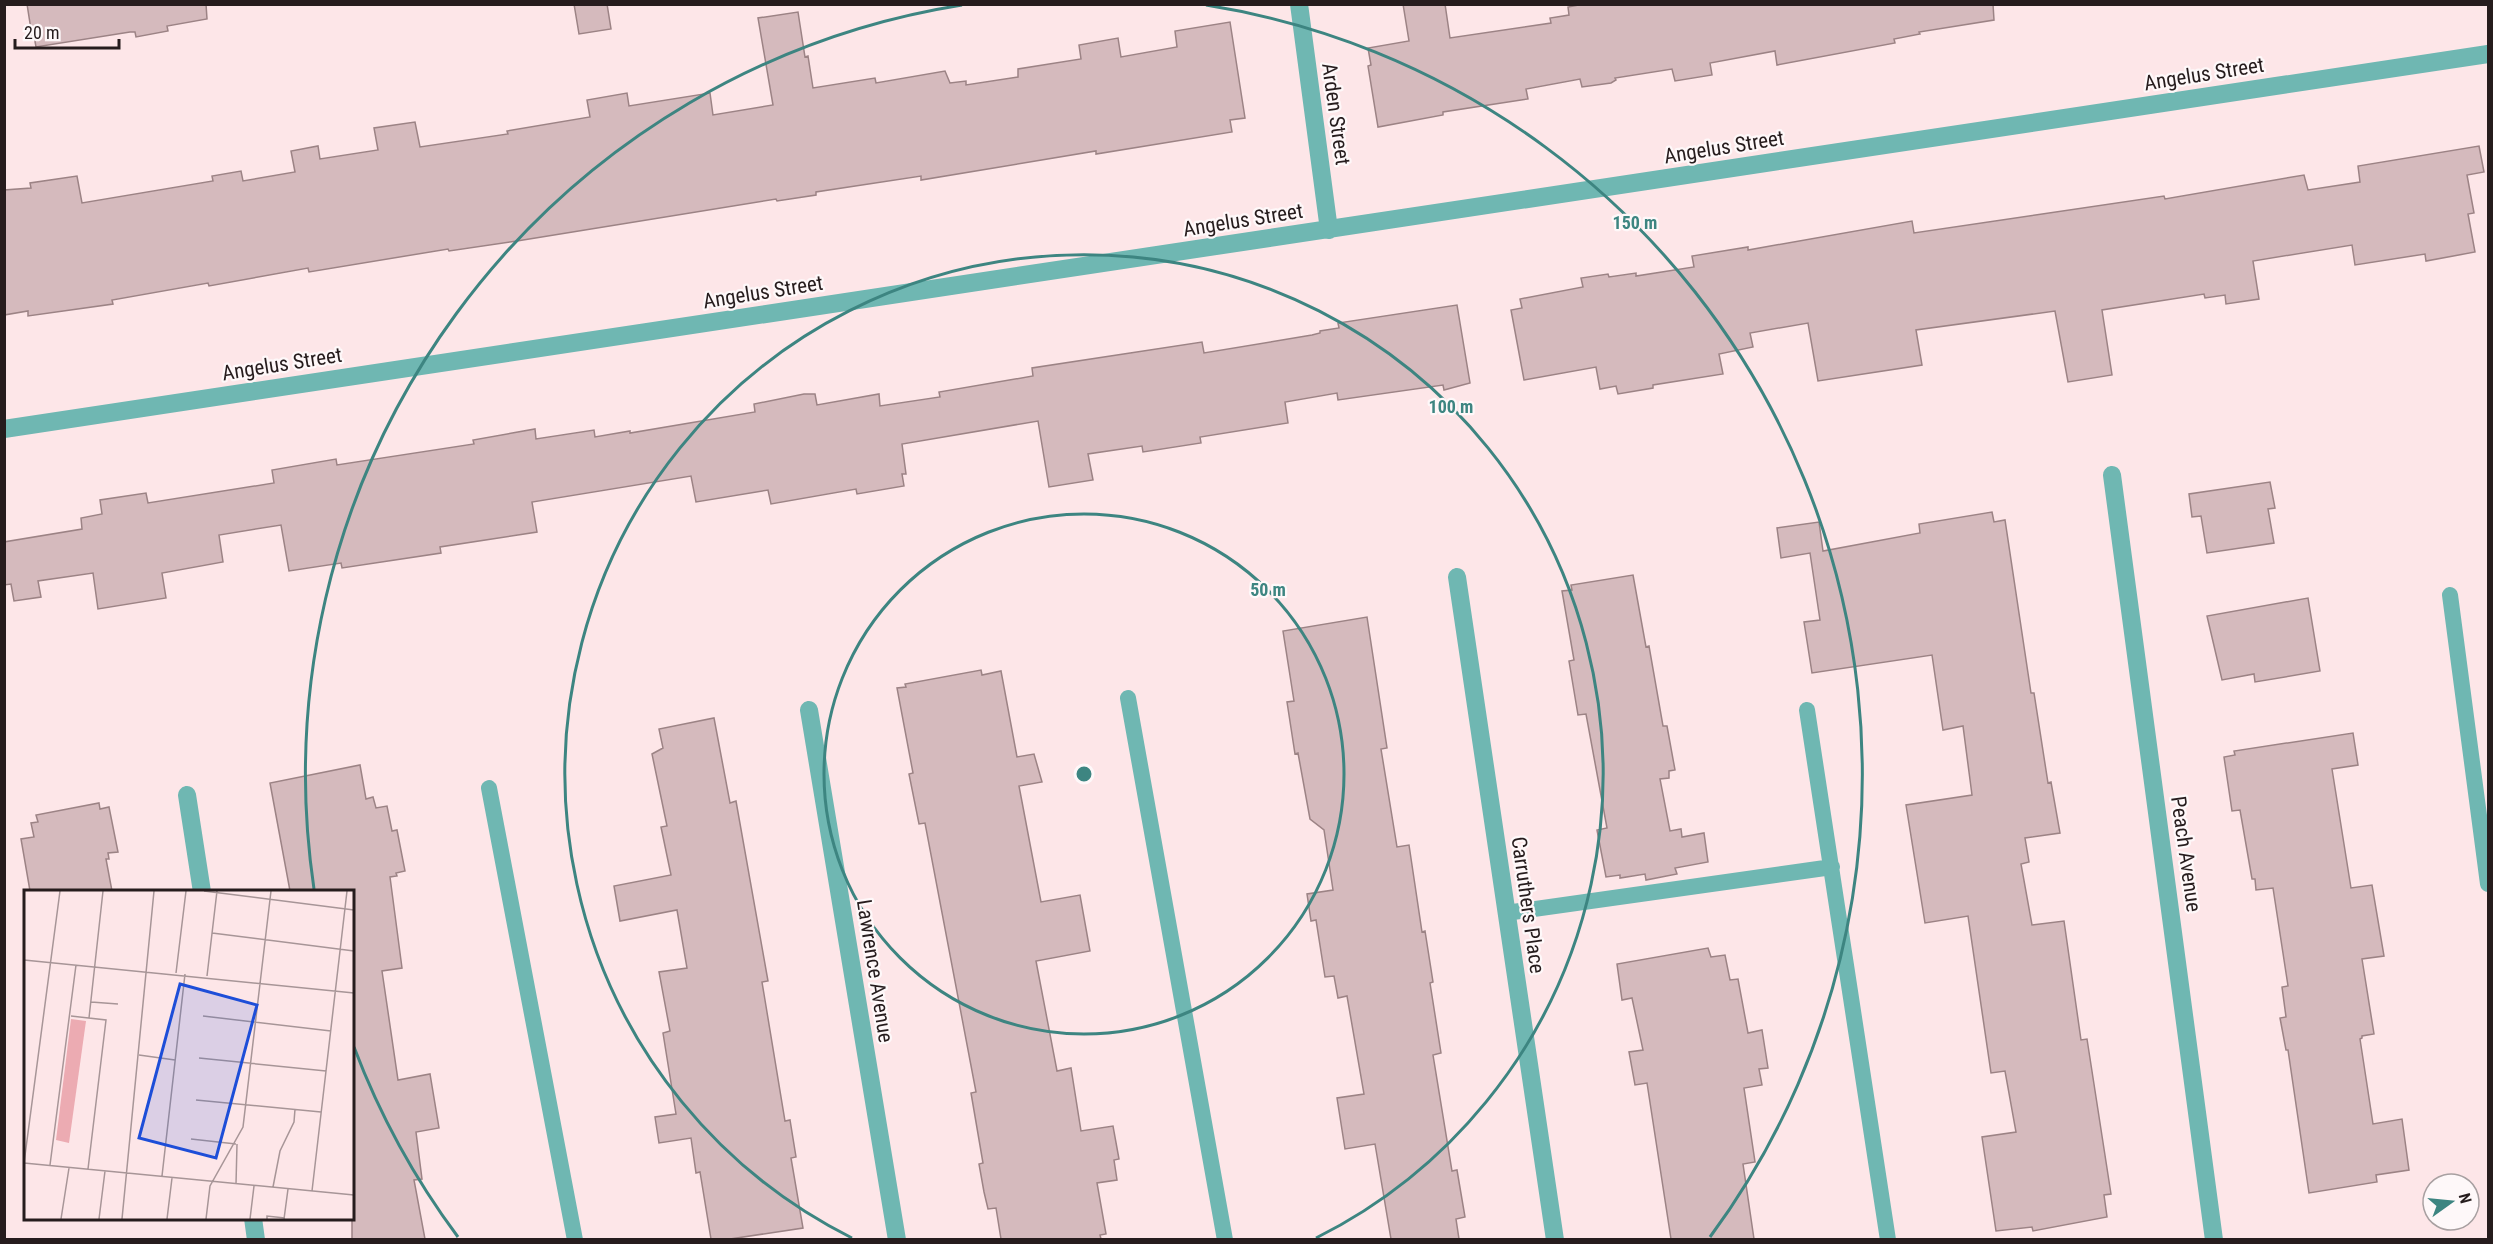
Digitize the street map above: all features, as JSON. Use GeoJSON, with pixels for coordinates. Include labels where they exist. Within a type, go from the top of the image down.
{"type":"FeatureCollection","features":[{"type":"Feature","properties":{"kind":"street","name":"Arden Street"},"geometry":{"type":"LineString","coordinates":[[1299,4],[1329,230]]}},
{"type":"Feature","properties":{"kind":"street","name":"Angelus Street"},"geometry":{"type":"LineString","coordinates":[[4,429],[2488,54]]}},
{"type":"Feature","properties":{"kind":"street","name":"Peach Avenue"},"geometry":{"type":"LineString","coordinates":[[2112,475],[2214,1239]]}},
{"type":"Feature","properties":{"kind":"street","name":"Carruthers Place"},"geometry":{"type":"LineString","coordinates":[[1457,577],[1554,1239]]}},
{"type":"Feature","properties":{"kind":"street","name":"Lawrence Avenue"},"geometry":{"type":"LineString","coordinates":[[809,710],[897,1239]]}},
{"type":"Feature","properties":{"kind":"street"},"geometry":{"type":"LineString","coordinates":[[187,795],[202,890]]}},
{"type":"Feature","properties":{"kind":"street"},"geometry":{"type":"LineString","coordinates":[[253,1220],[256,1239]]}},
{"type":"Feature","properties":{"kind":"lane"},"geometry":{"type":"LineString","coordinates":[[2450,595],[2488,884]]}},
{"type":"Feature","properties":{"kind":"lane"},"geometry":{"type":"LineString","coordinates":[[1128,698],[1225,1239]]}},
{"type":"Feature","properties":{"kind":"lane"},"geometry":{"type":"LineString","coordinates":[[1807,710],[1888,1239]]}},
{"type":"Feature","properties":{"kind":"lane"},"geometry":{"type":"LineString","coordinates":[[489,788],[575,1239]]}},
{"type":"Feature","properties":{"kind":"lane"},"geometry":{"type":"LineString","coordinates":[[1506,913],[1832,867]]}},
{"type":"Feature","properties":{"kind":"building"},"geometry":{"type":"Polygon","coordinates":[[[27,4],[206,4],[207,19],[167,26],[168,31],[136,37],[135,32],[130,32],[36,47],[27,4]]]}},
{"type":"Feature","properties":{"kind":"building"},"geometry":{"type":"Polygon","coordinates":[[[574,4],[607,4],[611,29],[579,34],[574,4]]]}},
{"type":"Feature","properties":{"kind":"building"},"geometry":{"type":"Polygon","coordinates":[[[1403,4],[1445,4],[1450,38],[1551,23],[1550,18],[1569,15],[1568,7],[1584,4],[1993,4],[1994,20],[1919,32],[1920,34],[1894,39],[1895,43],[1777,65],[1775,51],[1710,63],[1712,75],[1675,81],[1672,69],[1615,78],[1616,80],[1611,83],[1582,87],[1580,79],[1526,89],[1528,99],[1443,112],[1443,115],[1378,127],[1368,66],[1371,65],[1368,48],[1409,41],[1403,4]]]}},
{"type":"Feature","properties":{"kind":"building"},"geometry":{"type":"Polygon","coordinates":[[[798,12],[805,57],[808,56],[813,88],[875,78],[876,83],[945,71],[950,83],[966,81],[966,85],[1018,77],[1018,69],[1081,59],[1079,45],[1118,38],[1121,57],[1177,47],[1175,31],[1230,22],[1245,118],[1230,120],[1232,132],[1096,154],[1096,151],[921,180],[921,176],[816,192],[816,195],[777,201],[776,199],[309,272],[308,268],[209,286],[208,283],[112,300],[113,304],[28,316],[28,311],[4,315],[4,190],[31,188],[30,183],[77,176],[82,203],[213,181],[212,176],[241,171],[243,181],[295,172],[291,151],[318,146],[320,159],[378,150],[374,128],[415,122],[420,147],[508,134],[507,131],[590,117],[587,100],[627,93],[629,106],[710,93],[713,115],[773,105],[758,18],[798,12]]]}},
{"type":"Feature","properties":{"kind":"building"},"geometry":{"type":"Polygon","coordinates":[[[2479,146],[2484,172],[2467,175],[2474,213],[2468,214],[2475,252],[2426,261],[2425,254],[2355,265],[2352,245],[2253,261],[2259,299],[2226,304],[2225,295],[2205,298],[2204,294],[2102,310],[2112,375],[2068,382],[2055,311],[1916,330],[1922,365],[1818,381],[1808,323],[1750,333],[1753,347],[1719,354],[1723,374],[1653,385],[1653,388],[1618,394],[1616,386],[1600,389],[1596,367],[1524,380],[1511,310],[1522,308],[1520,299],[1583,287],[1581,278],[1608,274],[1609,277],[1636,273],[1636,276],[1694,267],[1692,256],[1748,247],[1748,250],[1912,221],[1914,233],[2164,196],[2165,199],[2304,175],[2308,190],[2360,182],[2358,166],[2479,146]]]}},
{"type":"Feature","properties":{"kind":"building"},"geometry":{"type":"Polygon","coordinates":[[[1457,305],[1470,383],[1444,390],[1443,385],[1338,400],[1337,393],[1285,402],[1288,423],[1200,437],[1201,443],[1143,452],[1142,446],[1088,454],[1093,480],[1049,487],[1038,421],[902,444],[906,474],[902,474],[904,486],[857,494],[856,489],[771,504],[768,490],[696,502],[691,476],[532,502],[537,532],[440,547],[441,553],[342,568],[341,563],[289,571],[281,525],[219,535],[223,562],[162,573],[166,598],[98,609],[93,573],[38,581],[41,597],[14,601],[11,584],[4,585],[4,542],[82,529],[81,518],[102,514],[100,500],[146,493],[148,503],[274,483],[272,470],[336,459],[337,465],[474,444],[473,440],[535,429],[536,439],[594,430],[595,437],[630,431],[630,433],[755,412],[754,404],[804,394],[815,394],[817,405],[879,394],[880,406],[940,397],[939,392],[1033,376],[1032,368],[1202,342],[1204,353],[1312,335],[1320,331],[1339,328],[1338,323],[1457,305]]]}},
{"type":"Feature","properties":{"kind":"building"},"geometry":{"type":"Polygon","coordinates":[[[2270,482],[2275,508],[2268,509],[2274,543],[2207,553],[2201,516],[2192,517],[2189,494],[2270,482]]]}},
{"type":"Feature","properties":{"kind":"building"},"geometry":{"type":"Polygon","coordinates":[[[1992,512],[1994,522],[2005,520],[2031,693],[2034,693],[2048,783],[2051,782],[2060,833],[2025,838],[2029,862],[2021,864],[2032,925],[2064,921],[2081,1040],[2087,1039],[2111,1194],[2104,1195],[2107,1217],[2033,1231],[2032,1227],[1996,1231],[1982,1137],[2016,1132],[2005,1071],[1991,1073],[1968,916],[1925,923],[1906,805],[1972,795],[1963,726],[1943,730],[1932,655],[1812,673],[1804,622],[1820,620],[1810,553],[1781,558],[1777,528],[1819,522],[1823,551],[1920,533],[1919,524],[1992,512]]]}},
{"type":"Feature","properties":{"kind":"building"},"geometry":{"type":"Polygon","coordinates":[[[1633,575],[1646,647],[1649,646],[1663,726],[1667,726],[1675,770],[1669,771],[1669,778],[1660,779],[1670,831],[1681,829],[1682,837],[1704,833],[1708,862],[1675,868],[1677,874],[1646,880],[1645,874],[1620,878],[1620,875],[1606,877],[1597,830],[1607,828],[1586,714],[1578,715],[1569,661],[1574,660],[1562,591],[1572,590],[1571,585],[1633,575]]]}},
{"type":"Feature","properties":{"kind":"building"},"geometry":{"type":"Polygon","coordinates":[[[2308,598],[2320,671],[2255,682],[2254,674],[2222,680],[2207,616],[2308,598]]]}},
{"type":"Feature","properties":{"kind":"building"},"geometry":{"type":"Polygon","coordinates":[[[1367,617],[1387,748],[1381,749],[1397,847],[1409,845],[1422,932],[1425,931],[1433,982],[1430,983],[1441,1053],[1433,1055],[1452,1171],[1457,1170],[1465,1217],[1456,1219],[1459,1239],[1391,1239],[1375,1144],[1345,1149],[1337,1098],[1364,1094],[1347,996],[1338,998],[1334,976],[1325,977],[1316,920],[1311,921],[1307,894],[1333,890],[1324,830],[1310,819],[1298,753],[1295,754],[1287,702],[1294,701],[1283,631],[1367,617]]]}},
{"type":"Feature","properties":{"kind":"building"},"geometry":{"type":"Polygon","coordinates":[[[981,670],[982,675],[1001,671],[1017,757],[1034,754],[1042,782],[1019,786],[1041,902],[1080,895],[1090,951],[1036,961],[1057,1071],[1071,1068],[1081,1131],[1113,1126],[1119,1159],[1114,1160],[1117,1180],[1097,1183],[1106,1234],[1100,1235],[1101,1239],[1001,1239],[996,1208],[988,1209],[984,1192],[979,1164],[983,1163],[971,1093],[976,1092],[925,823],[919,824],[909,774],[913,773],[897,688],[906,687],[905,684],[981,670]]]}},
{"type":"Feature","properties":{"kind":"building"},"geometry":{"type":"Polygon","coordinates":[[[714,718],[730,803],[736,801],[768,981],[762,982],[785,1121],[790,1120],[796,1157],[791,1158],[803,1228],[730,1239],[711,1239],[700,1172],[696,1173],[691,1138],[659,1143],[655,1117],[676,1114],[663,1033],[670,1031],[659,972],[687,968],[677,910],[620,921],[614,886],[671,875],[661,827],[667,826],[652,754],[663,748],[659,729],[714,718]]]}},
{"type":"Feature","properties":{"kind":"building"},"geometry":{"type":"Polygon","coordinates":[[[2353,733],[2358,765],[2332,769],[2351,888],[2372,885],[2384,956],[2362,959],[2374,1034],[2362,1036],[2360,1039],[2373,1124],[2402,1119],[2409,1170],[2376,1175],[2377,1182],[2309,1193],[2288,1050],[2286,1050],[2280,1018],[2286,1017],[2282,987],[2288,986],[2273,888],[2256,890],[2240,810],[2232,811],[2224,757],[2235,755],[2234,751],[2353,733]]]}},
{"type":"Feature","properties":{"kind":"building"},"geometry":{"type":"Polygon","coordinates":[[[360,765],[366,799],[373,797],[376,808],[387,806],[392,831],[397,830],[405,871],[390,877],[402,968],[382,971],[398,1080],[430,1074],[439,1128],[416,1132],[422,1179],[414,1180],[425,1239],[352,1239],[352,1220],[354,1220],[354,890],[290,890],[270,783],[360,765]]]}},
{"type":"Feature","properties":{"kind":"building"},"geometry":{"type":"Polygon","coordinates":[[[99,803],[100,809],[109,807],[118,852],[108,853],[109,859],[106,859],[112,890],[30,890],[21,839],[34,837],[31,823],[38,822],[36,815],[99,803]]]}},
{"type":"Feature","properties":{"kind":"building"},"geometry":{"type":"Polygon","coordinates":[[[1708,948],[1711,957],[1725,955],[1730,980],[1738,979],[1748,1033],[1762,1030],[1768,1068],[1759,1069],[1762,1085],[1744,1088],[1755,1162],[1743,1164],[1754,1239],[1671,1239],[1647,1083],[1635,1085],[1629,1052],[1643,1050],[1632,998],[1622,1000],[1617,964],[1708,948]]]}}]}
